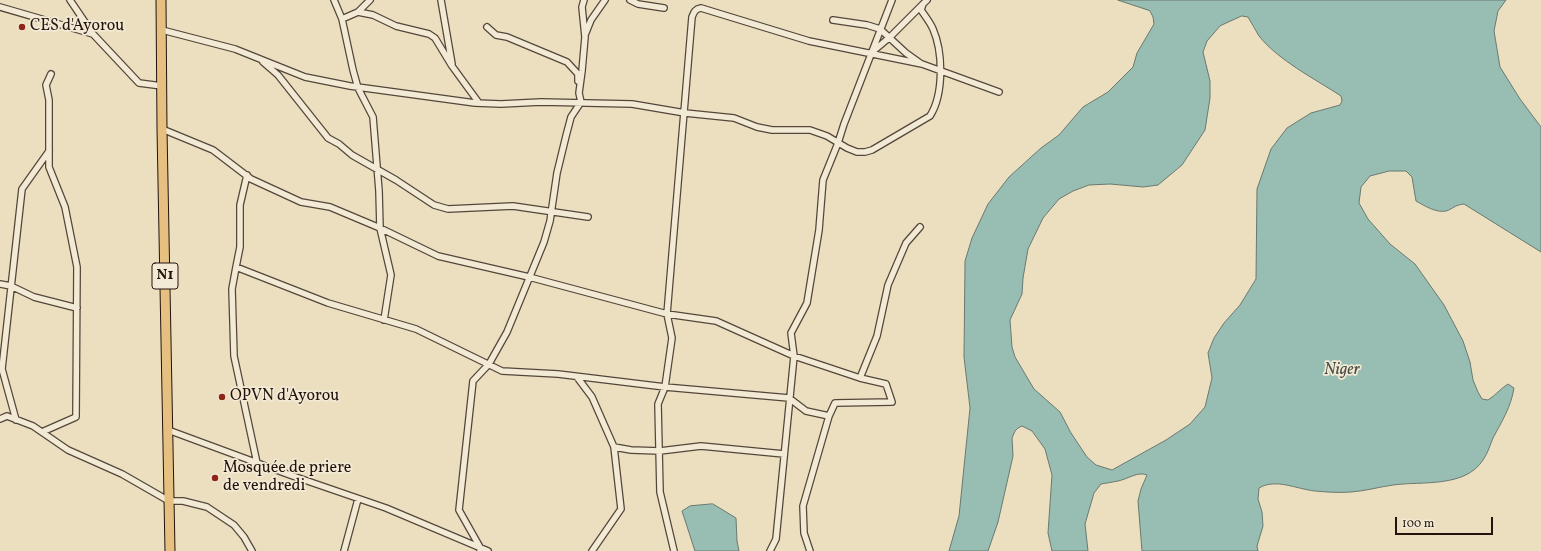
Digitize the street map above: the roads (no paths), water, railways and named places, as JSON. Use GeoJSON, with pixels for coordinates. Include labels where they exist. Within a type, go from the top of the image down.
{"type":"FeatureCollection","features":[{"type":"Feature","properties":{"kind":"main road","name":"N1"},"geometry":{"type":"LineString","coordinates":[[161,0],[170,551]]}},
{"type":"Feature","properties":{"kind":"street"},"geometry":{"type":"LineString","coordinates":[[70,0],[93,34],[140,83],[162,86]]}},
{"type":"Feature","properties":{"kind":"street"},"geometry":{"type":"LineString","coordinates":[[334,0],[342,20],[358,88],[373,117],[378,169],[380,228],[391,275],[384,320]]}},
{"type":"Feature","properties":{"kind":"street"},"geometry":{"type":"LineString","coordinates":[[342,20],[358,12],[370,0]]}},
{"type":"Feature","properties":{"kind":"street"},"geometry":{"type":"LineString","coordinates":[[441,0],[452,66]]}},
{"type":"Feature","properties":{"kind":"street"},"geometry":{"type":"LineString","coordinates":[[579,93],[585,37],[582,7],[584,0]]}},
{"type":"Feature","properties":{"kind":"street"},"geometry":{"type":"LineString","coordinates":[[585,37],[591,20],[605,0]]}},
{"type":"Feature","properties":{"kind":"street"},"geometry":{"type":"LineString","coordinates":[[630,0],[664,8]]}},
{"type":"Feature","properties":{"kind":"street"},"geometry":{"type":"LineString","coordinates":[[770,551],[776,539],[794,356],[791,333],[806,303],[818,230],[823,180],[892,0]]}},
{"type":"Feature","properties":{"kind":"street"},"geometry":{"type":"LineString","coordinates":[[162,30],[235,50],[306,77],[358,88],[479,103],[501,104],[581,102],[632,104],[685,113],[734,118],[757,127],[772,130],[810,130],[827,136],[857,152],[865,152],[872,150],[930,116],[933,111],[940,87],[941,72],[933,28],[921,10],[925,2]]}},
{"type":"Feature","properties":{"kind":"street"},"geometry":{"type":"LineString","coordinates":[[871,53],[890,37],[925,2]]}},
{"type":"Feature","properties":{"kind":"street"},"geometry":{"type":"LineString","coordinates":[[0,7],[93,34]]}},
{"type":"Feature","properties":{"kind":"street"},"geometry":{"type":"LineString","coordinates":[[674,551],[660,492],[658,404],[665,387],[672,338],[667,314],[692,17],[697,8],[809,41],[922,64],[999,92]]}},
{"type":"Feature","properties":{"kind":"street"},"geometry":{"type":"LineString","coordinates":[[358,12],[373,15],[396,26],[429,34],[435,38],[452,66],[479,103]]}},
{"type":"Feature","properties":{"kind":"street"},"geometry":{"type":"LineString","coordinates":[[833,20],[880,29],[906,53],[922,64]]}},
{"type":"Feature","properties":{"kind":"street"},"geometry":{"type":"LineString","coordinates":[[480,550],[459,510],[473,381],[489,364],[507,332],[544,242],[557,173],[566,136],[572,117],[581,102],[578,74],[566,62],[507,37],[496,35],[487,27]]}},
{"type":"Feature","properties":{"kind":"street"},"geometry":{"type":"LineString","coordinates":[[260,59],[278,75],[328,138],[339,144],[352,155],[378,169],[434,205],[448,209],[513,206],[588,217]]}},
{"type":"Feature","properties":{"kind":"street"},"geometry":{"type":"LineString","coordinates":[[42,432],[76,417],[77,267],[65,207],[49,167],[49,100],[46,84],[51,74]]}},
{"type":"Feature","properties":{"kind":"street"},"geometry":{"type":"LineString","coordinates":[[162,129],[213,150],[247,176],[301,202],[330,207],[380,228],[438,256],[529,277],[667,314],[716,322],[794,356],[860,378],[886,384],[892,402],[835,404],[829,416],[803,506],[804,533],[810,551]]}},
{"type":"Feature","properties":{"kind":"street"},"geometry":{"type":"LineString","coordinates":[[16,420],[1,368],[22,189],[49,151]]}},
{"type":"Feature","properties":{"kind":"street"},"geometry":{"type":"LineString","coordinates":[[247,176],[240,205],[240,247],[232,289],[234,356],[257,463]]}},
{"type":"Feature","properties":{"kind":"street"},"geometry":{"type":"LineString","coordinates":[[860,378],[877,336],[888,285],[906,243],[920,227]]}},
{"type":"Feature","properties":{"kind":"street"},"geometry":{"type":"LineString","coordinates":[[236,266],[328,303],[416,329],[502,371],[789,398],[806,411],[829,416]]}},
{"type":"Feature","properties":{"kind":"street"},"geometry":{"type":"LineString","coordinates":[[0,284],[11,286],[34,297],[77,308]]}},
{"type":"Feature","properties":{"kind":"street"},"geometry":{"type":"LineString","coordinates":[[577,377],[592,397],[614,447],[621,510],[592,551]]}},
{"type":"Feature","properties":{"kind":"street"},"geometry":{"type":"LineString","coordinates":[[0,419],[7,416],[33,426],[68,450],[122,474],[169,501],[184,501],[207,507],[234,525],[244,537],[252,551]]}},
{"type":"Feature","properties":{"kind":"street"},"geometry":{"type":"LineString","coordinates":[[168,430],[386,508],[480,550],[488,551]]}},
{"type":"Feature","properties":{"kind":"street"},"geometry":{"type":"LineString","coordinates":[[614,447],[631,450],[660,451],[701,446],[784,454]]}},
{"type":"Feature","properties":{"kind":"street"},"geometry":{"type":"LineString","coordinates":[[344,551],[358,499]]}},
{"type":"Feature","properties":{"kind":"water","name":"Niger"},"geometry":{"type":"Polygon","coordinates":[[[1118,0],[1506,0],[1498,11],[1494,31],[1500,67],[1520,99],[1541,127],[1541,252],[1464,204],[1458,205],[1446,211],[1438,211],[1416,201],[1412,177],[1406,171],[1389,171],[1370,176],[1361,187],[1359,203],[1368,219],[1390,244],[1415,264],[1444,305],[1463,341],[1470,362],[1473,380],[1482,399],[1488,400],[1508,384],[1514,388],[1513,395],[1488,452],[1475,469],[1465,475],[1442,482],[1393,485],[1362,491],[1315,491],[1279,484],[1266,485],[1259,488],[1258,499],[1262,512],[1263,526],[1257,546],[1258,551],[1142,551],[1138,501],[1147,475],[1140,474],[1122,480],[1101,484],[1094,493],[1085,524],[1088,551],[1052,551],[1048,533],[1052,475],[1045,449],[1032,431],[1022,426],[1015,431],[1012,438],[1013,456],[998,522],[988,551],[949,551],[959,516],[970,408],[964,357],[965,261],[972,238],[988,204],[1009,177],[1041,148],[1059,135],[1083,107],[1108,92],[1133,67],[1137,53],[1154,24],[1150,11],[1118,0]],[[1242,16],[1220,26],[1207,41],[1203,52],[1210,81],[1210,98],[1205,130],[1182,165],[1158,185],[1143,187],[1110,184],[1089,185],[1073,191],[1059,199],[1043,218],[1028,249],[1022,294],[1010,320],[1012,347],[1015,357],[1034,389],[1060,412],[1071,433],[1087,457],[1096,465],[1112,470],[1166,440],[1190,424],[1205,407],[1212,378],[1208,353],[1214,338],[1224,323],[1240,305],[1256,279],[1257,189],[1271,149],[1287,128],[1311,113],[1340,105],[1342,101],[1341,96],[1297,69],[1267,45],[1259,36],[1248,17],[1242,16]]]}},
{"type":"Feature","properties":{"kind":"water"},"geometry":{"type":"Polygon","coordinates":[[[713,504],[736,518],[739,551],[695,551],[682,511],[690,506],[713,504]]]}},
{"type":"Feature","properties":{"kind":"place","name":"CES d'Ayorou"},"geometry":{"type":"Point","coordinates":[22,27]}},
{"type":"Feature","properties":{"kind":"place","name":"OPVN d'Ayorou"},"geometry":{"type":"Point","coordinates":[222,397]}},
{"type":"Feature","properties":{"kind":"place","name":"Mosquée de priere de vendredi"},"geometry":{"type":"Point","coordinates":[215,478]}}]}
